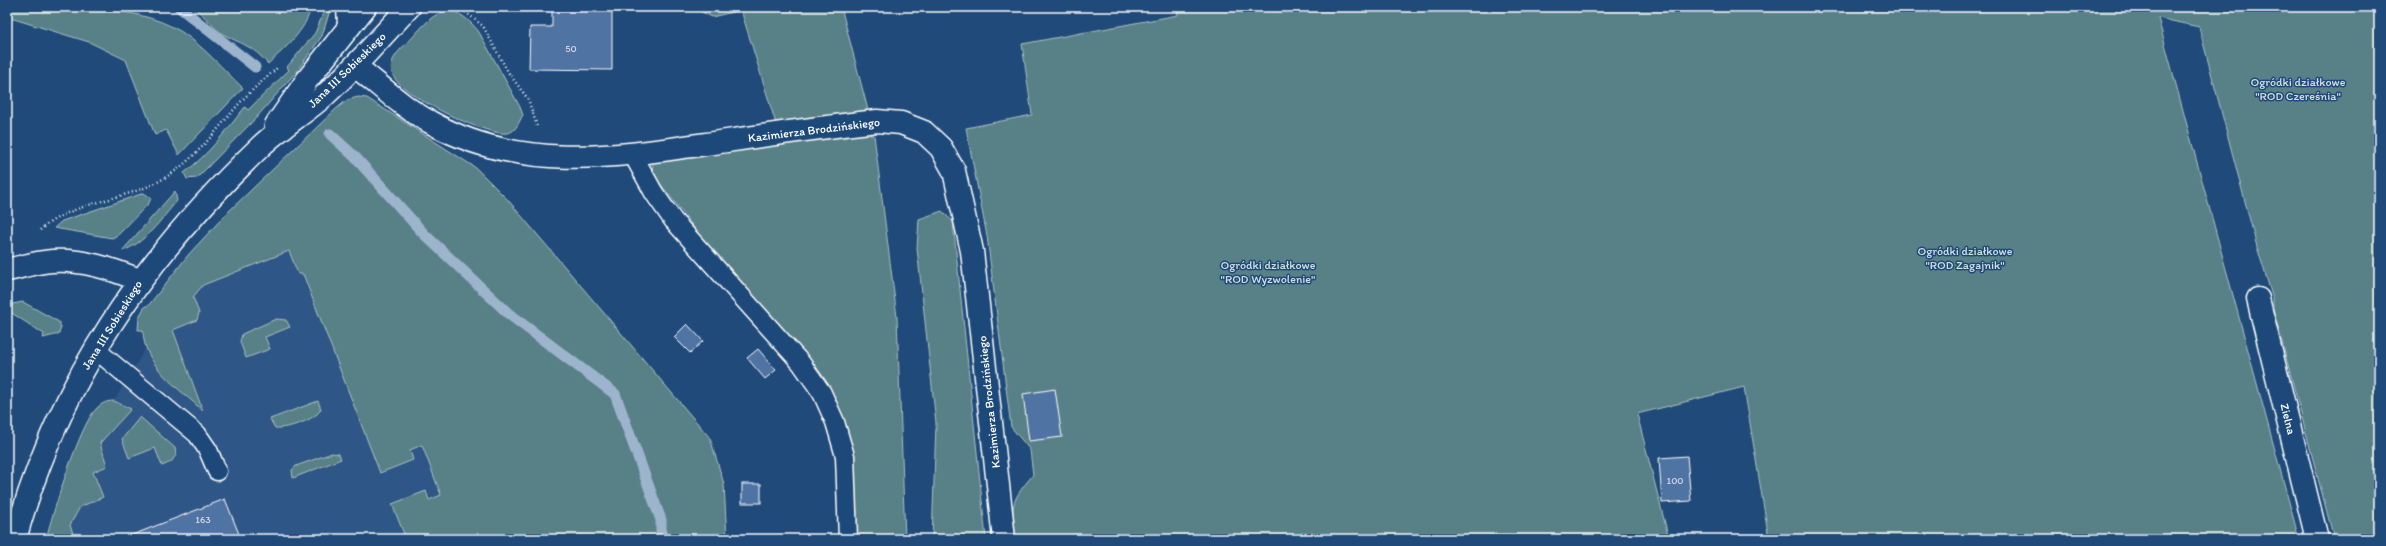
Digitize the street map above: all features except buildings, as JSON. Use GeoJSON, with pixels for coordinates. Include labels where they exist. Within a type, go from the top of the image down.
{"type":"FeatureCollection","features":[{"type":"Feature","properties":{"kind":"street","name":"Jana III Sobieskiego"},"geometry":{"type":"LineString","coordinates":[[263,145],[349,16],[365,7]]}},
{"type":"Feature","properties":{"kind":"street","name":"Jana III Sobieskiego"},"geometry":{"type":"LineString","coordinates":[[15,539],[42,455],[62,411],[95,349],[139,280],[179,231],[263,145],[324,95],[355,66],[409,7]]}},
{"type":"Feature","properties":{"kind":"street","name":"Kazimierza Brodzińskiego"},"geometry":{"type":"LineString","coordinates":[[355,66],[396,100],[430,123],[496,148],[540,155],[586,157],[633,155],[801,130],[877,121],[901,123],[924,132],[941,148],[954,171],[972,251],[1004,539]]}},
{"type":"Feature","properties":{"kind":"street"},"geometry":{"type":"LineString","coordinates":[[7,270],[51,261],[70,261],[118,271],[139,280]]}},
{"type":"Feature","properties":{"kind":"street","name":"Zielna"},"geometry":{"type":"LineString","coordinates":[[2258,298],[2317,539]]}},
{"type":"Feature","properties":{"kind":"lane"},"geometry":{"type":"LineString","coordinates":[[633,155],[654,193],[673,220],[801,363],[822,393],[835,422],[845,456],[848,539]]}},
{"type":"Feature","properties":{"kind":"lane"},"geometry":{"type":"LineString","coordinates":[[95,349],[197,434],[208,450],[216,471]]}},
{"type":"Feature","properties":{"kind":"path"},"geometry":{"type":"LineString","coordinates":[[459,7],[482,26],[508,72],[528,99],[537,120],[540,155]]}},
{"type":"Feature","properties":{"kind":"path"},"geometry":{"type":"LineString","coordinates":[[40,230],[60,216],[142,188],[176,170],[201,149],[238,105],[283,62]]}},
{"type":"Feature","properties":{"kind":"shaded area"},"geometry":{"type":"Polygon","coordinates":[[[260,180],[424,436],[448,499],[436,539],[46,539],[65,477],[90,417],[97,408],[105,402],[114,401],[145,349],[143,330],[138,330],[138,325],[145,306],[148,306],[189,254],[260,180]]]}},
{"type":"Feature","properties":{"kind":"green space"},"geometry":{"type":"Polygon","coordinates":[[[7,7],[96,8],[141,15],[161,22],[187,36],[243,88],[179,155],[166,130],[155,135],[126,60],[89,42],[7,17],[7,7]]]}},
{"type":"Feature","properties":{"kind":"green space"},"geometry":{"type":"Polygon","coordinates":[[[193,7],[311,7],[305,24],[300,31],[268,64],[256,52],[221,33],[193,7]]]}},
{"type":"Feature","properties":{"kind":"green space"},"geometry":{"type":"Polygon","coordinates":[[[326,7],[331,7],[322,36],[297,71],[256,118],[197,178],[187,179],[184,173],[209,150],[245,107],[248,110],[289,70],[287,67],[315,33],[326,7]]]}},
{"type":"Feature","properties":{"kind":"green space"},"geometry":{"type":"Polygon","coordinates":[[[692,7],[841,7],[869,114],[776,124],[741,10],[712,17],[692,7]]]}},
{"type":"Feature","properties":{"kind":"green space"},"geometry":{"type":"Polygon","coordinates":[[[1177,7],[2379,7],[2379,539],[2334,539],[2273,308],[2273,299],[2257,247],[2199,27],[2158,18],[2299,539],[1769,539],[1744,387],[1637,414],[1669,539],[1016,539],[1013,519],[1014,504],[1020,491],[1033,475],[1030,450],[1011,427],[987,236],[966,128],[1032,115],[1022,44],[1178,15],[1177,7]]]}},
{"type":"Feature","properties":{"kind":"green space"},"geometry":{"type":"Polygon","coordinates":[[[450,10],[466,19],[479,32],[520,107],[523,115],[516,128],[511,132],[497,132],[482,128],[444,112],[409,92],[398,82],[392,73],[392,62],[397,53],[424,24],[438,14],[450,10]]]}},
{"type":"Feature","properties":{"kind":"green space"},"geometry":{"type":"Polygon","coordinates":[[[358,97],[367,98],[476,168],[508,200],[710,438],[724,484],[727,539],[406,539],[392,504],[426,491],[429,500],[441,495],[422,445],[410,450],[413,460],[380,473],[303,274],[298,274],[289,251],[203,285],[193,297],[199,313],[197,320],[173,330],[203,411],[173,385],[164,375],[149,355],[143,330],[138,330],[139,317],[145,306],[148,306],[189,254],[227,213],[336,109],[347,100],[358,97]]]}},
{"type":"Feature","properties":{"kind":"green space"},"geometry":{"type":"Polygon","coordinates":[[[846,134],[874,135],[897,317],[905,539],[853,539],[843,423],[653,174],[652,162],[846,134]]]}},
{"type":"Feature","properties":{"kind":"green space"},"geometry":{"type":"Polygon","coordinates":[[[175,191],[177,201],[159,223],[138,243],[122,251],[175,191]]]}},
{"type":"Feature","properties":{"kind":"green space"},"geometry":{"type":"Polygon","coordinates":[[[144,193],[151,198],[149,203],[118,235],[112,238],[54,228],[62,221],[144,193]]]}},
{"type":"Feature","properties":{"kind":"green space"},"geometry":{"type":"Polygon","coordinates":[[[942,211],[953,222],[986,539],[932,539],[936,423],[917,248],[919,219],[942,211]]]}},
{"type":"Feature","properties":{"kind":"green space"},"geometry":{"type":"Polygon","coordinates":[[[23,302],[59,322],[61,327],[59,334],[43,338],[44,334],[7,310],[7,305],[23,302]]]}},
{"type":"Feature","properties":{"kind":"green space"},"geometry":{"type":"Polygon","coordinates":[[[276,319],[286,320],[290,327],[265,337],[270,349],[246,358],[240,342],[242,334],[276,319]]]}},
{"type":"Feature","properties":{"kind":"green space"},"geometry":{"type":"Polygon","coordinates":[[[109,401],[114,401],[131,409],[100,443],[107,466],[93,472],[103,497],[80,507],[70,525],[75,539],[46,539],[54,510],[75,449],[90,416],[101,405],[109,401]]]}},
{"type":"Feature","properties":{"kind":"green space"},"geometry":{"type":"Polygon","coordinates":[[[318,401],[321,409],[318,413],[301,423],[287,427],[275,428],[270,419],[318,401]]]}},
{"type":"Feature","properties":{"kind":"green space"},"geometry":{"type":"Polygon","coordinates":[[[140,417],[175,448],[176,455],[171,462],[162,466],[155,448],[129,458],[122,439],[140,417]]]}},
{"type":"Feature","properties":{"kind":"green space"},"geometry":{"type":"Polygon","coordinates":[[[332,453],[339,454],[341,459],[293,478],[292,470],[296,466],[332,453]]]}},
{"type":"Feature","properties":{"kind":"waterway"},"geometry":{"type":"LineString","coordinates":[[179,7],[255,67]]}},
{"type":"Feature","properties":{"kind":"waterway"},"geometry":{"type":"LineString","coordinates":[[330,134],[355,157],[424,234],[509,314],[615,394],[661,520],[661,539]]}},
{"type":"Feature","properties":{"kind":"park label","name":"Ogródki działkowe \"ROD Czereśnia\""},"geometry":{"type":"Point","coordinates":[2298,89]}},
{"type":"Feature","properties":{"kind":"park label","name":"Ogródki działkowe \"ROD Zagajnik\""},"geometry":{"type":"Point","coordinates":[1965,258]}},
{"type":"Feature","properties":{"kind":"park label","name":"Ogródki działkowe \"ROD Wyzwolenie\""},"geometry":{"type":"Point","coordinates":[1268,272]}}]}
